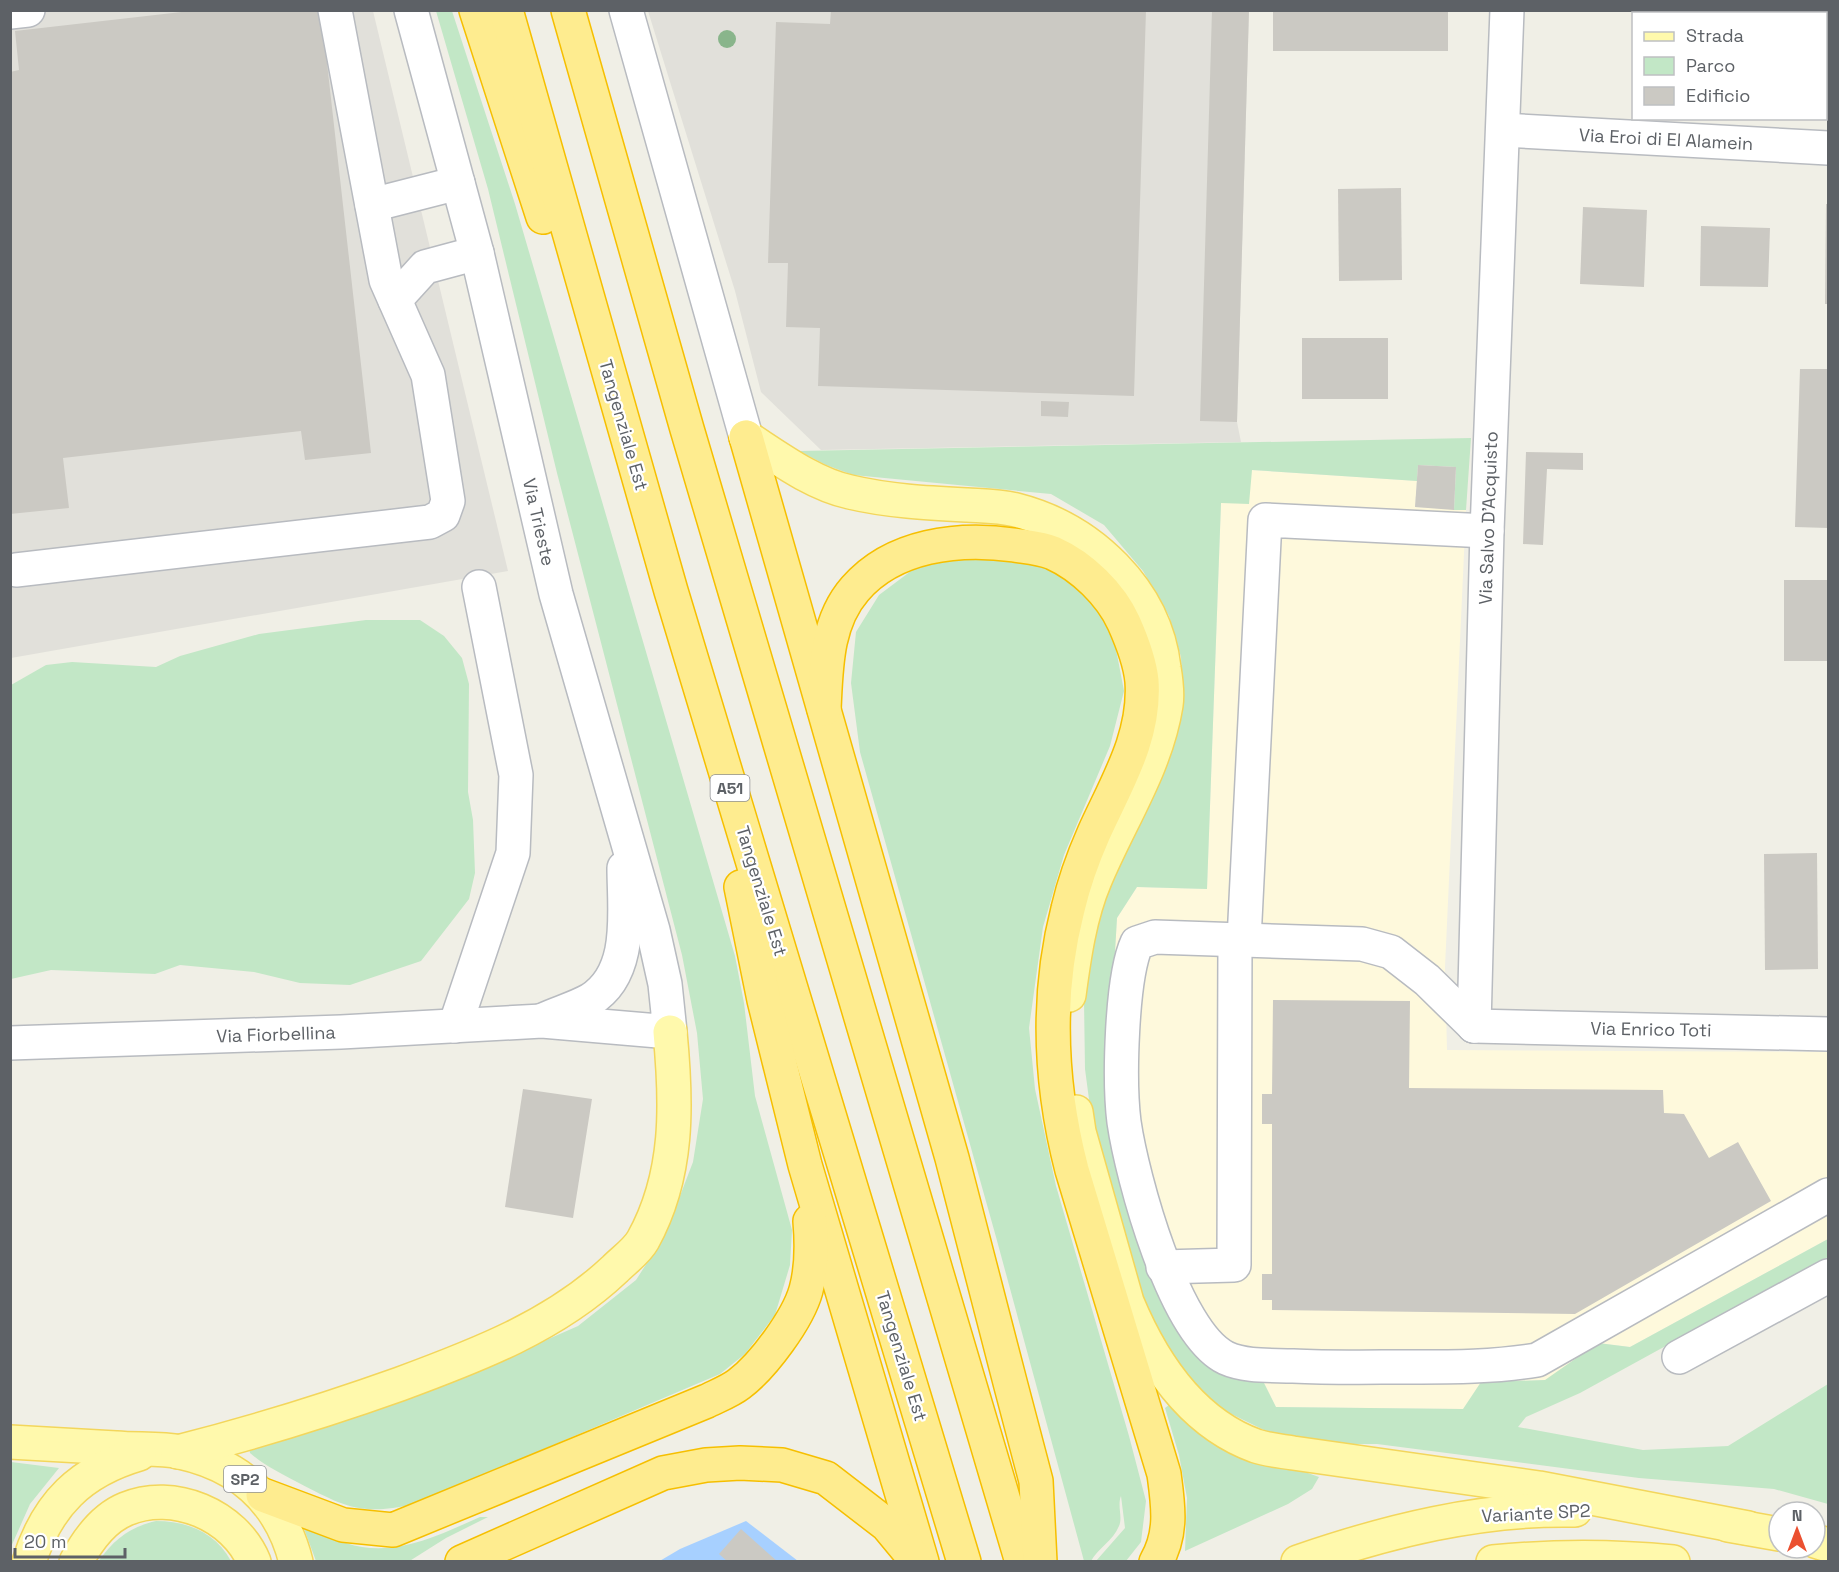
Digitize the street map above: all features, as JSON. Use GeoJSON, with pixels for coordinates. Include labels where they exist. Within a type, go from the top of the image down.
{"type":"FeatureCollection","features":[{"type":"Feature","properties":{"kind":"highway"},"geometry":{"type":"LineString","coordinates":[[476,10],[594,374],[671,591],[732,850],[764,1000],[805,1165],[920,1562]]}},
{"type":"Feature","properties":{"kind":"highway","name":"Tangenziale Est"},"geometry":{"type":"LineString","coordinates":[[507,10],[671,591],[964,1562]]}},
{"type":"Feature","properties":{"kind":"highway"},"geometry":{"type":"LineString","coordinates":[[568,10],[687,429],[1022,1562]]}},
{"type":"Feature","properties":{"kind":"highway"},"geometry":{"type":"LineString","coordinates":[[746,437],[949,1147],[1036,1481],[1040,1562]]}},
{"type":"Feature","properties":{"kind":"highway"},"geometry":{"type":"LineString","coordinates":[[824,710],[826,666],[831,637],[840,613],[855,590],[881,565],[927,548],[947,544],[986,543],[1034,548],[1052,553],[1076,567],[1109,599],[1123,620],[1138,659],[1142,693],[1139,724],[1120,780],[1079,869],[1067,910],[1056,971],[1053,1066],[1063,1136],[1072,1170],[1164,1474],[1168,1530],[1156,1562]]}},
{"type":"Feature","properties":{"kind":"highway"},"geometry":{"type":"LineString","coordinates":[[263,1495],[343,1525],[393,1530],[707,1401],[739,1384],[767,1354],[790,1321],[806,1292],[811,1265],[811,1224],[805,1165]]}},
{"type":"Feature","properties":{"kind":"highway"},"geometry":{"type":"LineString","coordinates":[[462,1562],[663,1473],[706,1465],[740,1463],[782,1465],[826,1478],[887,1525],[920,1562]]}},
{"type":"Feature","properties":{"kind":"main road"},"geometry":{"type":"LineString","coordinates":[[746,437],[832,487],[849,492],[906,501],[996,507],[1048,520],[1095,548],[1110,561],[1136,592],[1150,616],[1163,660],[1166,703],[1158,740],[1144,776],[1094,882],[1074,962],[1068,998],[1069,1065],[1079,1132],[1127,1302],[1163,1372],[1189,1402],[1231,1433],[1257,1446],[1539,1488],[1764,1531]]}},
{"type":"Feature","properties":{"kind":"main road"},"geometry":{"type":"LineString","coordinates":[[29,1562],[47,1518],[77,1485],[100,1468],[165,1451],[237,1437],[356,1400],[463,1361],[558,1315],[595,1288],[642,1242],[664,1194],[674,1146],[675,1119],[670,1032]]}},
{"type":"Feature","properties":{"kind":"main road"},"geometry":{"type":"LineString","coordinates":[[10,1442],[165,1451]]}},
{"type":"Feature","properties":{"kind":"main road","name":"SP2"},"geometry":{"type":"LineString","coordinates":[[165,1451],[208,1460],[234,1472],[263,1495],[287,1532],[296,1562]]}},
{"type":"Feature","properties":{"kind":"main road"},"geometry":{"type":"LineString","coordinates":[[76,1562],[83,1549],[108,1520],[124,1509],[144,1503],[164,1502],[189,1506],[211,1515],[231,1529],[249,1549],[254,1562]]}},
{"type":"Feature","properties":{"kind":"main road","name":"Variante SP2"},"geometry":{"type":"LineString","coordinates":[[1298,1562],[1407,1529],[1518,1510],[1632,1511],[1764,1531]]}},
{"type":"Feature","properties":{"kind":"main road"},"geometry":{"type":"LineString","coordinates":[[1493,1562],[1547,1557],[1604,1556],[1672,1562]]}},
{"type":"Feature","properties":{"kind":"street"},"geometry":{"type":"LineString","coordinates":[[10,12],[28,10]]}},
{"type":"Feature","properties":{"kind":"street"},"geometry":{"type":"LineString","coordinates":[[16,570],[430,522],[443,515],[448,501],[428,375],[386,280],[336,10]]}},
{"type":"Feature","properties":{"kind":"street","name":"Via Trieste"},"geometry":{"type":"LineString","coordinates":[[411,10],[477,253],[556,594],[653,930],[665,984],[670,1032]]}},
{"type":"Feature","properties":{"kind":"street"},"geometry":{"type":"LineString","coordinates":[[626,10],[746,437]]}},
{"type":"Feature","properties":{"kind":"street","name":"Via Salvo D'Acquisto"},"geometry":{"type":"LineString","coordinates":[[1474,1026],[1487,531],[1508,10]]}},
{"type":"Feature","properties":{"kind":"street","name":"Via Eroi di El Alamein"},"geometry":{"type":"LineString","coordinates":[[1503,130],[1828,148]]}},
{"type":"Feature","properties":{"kind":"street"},"geometry":{"type":"LineString","coordinates":[[372,205],[458,183]]}},
{"type":"Feature","properties":{"kind":"street"},"geometry":{"type":"LineString","coordinates":[[395,300],[425,267],[477,253]]}},
{"type":"Feature","properties":{"kind":"street"},"geometry":{"type":"LineString","coordinates":[[1163,1266],[1234,1265],[1239,940],[1265,520],[1487,531]]}},
{"type":"Feature","properties":{"kind":"street"},"geometry":{"type":"LineString","coordinates":[[455,1026],[513,853],[516,775],[479,587]]}},
{"type":"Feature","properties":{"kind":"street","name":"Via Fiorbellina"},"geometry":{"type":"LineString","coordinates":[[542,1021],[591,999],[615,974],[624,941],[624,828]]}},
{"type":"Feature","properties":{"kind":"street"},"geometry":{"type":"LineString","coordinates":[[1474,1026],[1427,980],[1391,952],[1362,944],[1155,936],[1137,943],[1130,958],[1124,1021],[1123,1112],[1138,1182],[1163,1266],[1197,1332],[1225,1357],[1247,1364],[1318,1368],[1500,1366],[1537,1360],[1828,1195]]}},
{"type":"Feature","properties":{"kind":"street","name":"Via Fiorbellina"},"geometry":{"type":"LineString","coordinates":[[10,1043],[542,1021],[670,1032]]}},
{"type":"Feature","properties":{"kind":"street","name":"Via Enrico Toti"},"geometry":{"type":"LineString","coordinates":[[1474,1026],[1828,1034]]}},
{"type":"Feature","properties":{"kind":"street"},"geometry":{"type":"LineString","coordinates":[[1679,1357],[1828,1276]]}},
{"type":"Feature","properties":{"kind":"shaded area"},"geometry":{"type":"Polygon","coordinates":[[[11,11],[373,11],[508,571],[11,658],[11,11]]]}},
{"type":"Feature","properties":{"kind":"shaded area"},"geometry":{"type":"Polygon","coordinates":[[[648,11],[1249,11],[1237,422],[1241,442],[821,450],[761,392],[735,291],[648,11]]]}},
{"type":"Feature","properties":{"kind":"shaded area"},"geometry":{"type":"Polygon","coordinates":[[[1251,470],[1417,481],[1415,507],[1466,510],[1445,967],[1447,1050],[1828,1052],[1828,1239],[1630,1347],[1598,1343],[1546,1380],[1481,1382],[1464,1409],[1276,1407],[1263,1381],[1221,1375],[1191,1349],[1159,1299],[1106,1105],[1117,918],[1137,887],[1207,889],[1221,503],[1251,470]]]}},
{"type":"Feature","properties":{"kind":"green space"},"geometry":{"type":"Polygon","coordinates":[[[436,11],[452,11],[515,204],[735,956],[744,1003],[755,1096],[792,1230],[790,1265],[775,1315],[745,1354],[720,1374],[415,1504],[396,1508],[366,1509],[328,1498],[285,1476],[256,1458],[250,1453],[249,1447],[441,1386],[578,1326],[636,1280],[665,1235],[693,1162],[703,1099],[697,1033],[682,955],[557,473],[488,189],[436,11]]]}},
{"type":"Feature","properties":{"kind":"green space"},"geometry":{"type":"Polygon","coordinates":[[[1471,438],[1466,510],[1454,510],[1456,467],[1418,465],[1417,481],[1252,470],[1249,504],[1221,503],[1207,889],[1137,887],[1117,918],[1106,1105],[1159,1299],[1191,1350],[1221,1375],[1263,1381],[1276,1407],[1463,1409],[1481,1382],[1545,1380],[1598,1343],[1630,1347],[1828,1239],[1828,1257],[1580,1393],[1526,1417],[1518,1427],[1643,1450],[1728,1446],[1828,1384],[1828,1504],[1827,1500],[1814,1500],[1774,1489],[1639,1478],[1377,1444],[1314,1444],[1266,1431],[1219,1408],[1177,1366],[1152,1322],[1134,1280],[1092,1122],[1085,1069],[1084,1001],[1093,933],[1122,853],[1164,768],[1183,711],[1181,657],[1169,616],[1143,571],[1104,525],[1051,494],[853,475],[826,465],[799,451],[1471,438]]]}},
{"type":"Feature","properties":{"kind":"green space"},"geometry":{"type":"Polygon","coordinates":[[[973,556],[1014,556],[1064,575],[1095,604],[1115,644],[1124,691],[1110,746],[1064,855],[1043,927],[1029,1028],[1035,1089],[1056,1186],[1146,1501],[1141,1542],[1126,1561],[1096,1561],[1125,1528],[1121,1496],[1120,1523],[1116,1531],[1091,1561],[1084,1561],[860,752],[851,683],[856,632],[879,595],[915,568],[973,556]]]}},
{"type":"Feature","properties":{"kind":"green space"},"geometry":{"type":"Polygon","coordinates":[[[366,620],[420,620],[444,636],[462,658],[469,684],[468,792],[473,820],[475,873],[469,899],[421,961],[350,985],[300,983],[254,972],[180,965],[155,974],[51,970],[11,979],[11,685],[46,665],[72,662],[156,667],[180,656],[259,634],[366,620]]]}},
{"type":"Feature","properties":{"kind":"green space"},"geometry":{"type":"Polygon","coordinates":[[[1169,1405],[1210,1438],[1319,1477],[1312,1489],[1288,1504],[1185,1551],[1187,1498],[1179,1455],[1165,1408],[1169,1405]]]}},
{"type":"Feature","properties":{"kind":"green space"},"geometry":{"type":"Polygon","coordinates":[[[11,1462],[59,1468],[30,1504],[11,1547],[11,1462]]]}},
{"type":"Feature","properties":{"kind":"green space"},"geometry":{"type":"Polygon","coordinates":[[[480,1517],[488,1517],[446,1538],[408,1562],[316,1561],[303,1526],[346,1543],[381,1548],[415,1543],[480,1517]]]}},
{"type":"Feature","properties":{"kind":"green space"},"geometry":{"type":"Polygon","coordinates":[[[156,1521],[179,1523],[199,1530],[217,1543],[231,1561],[98,1562],[123,1535],[156,1521]]]}},
{"type":"Feature","properties":{"kind":"water"},"geometry":{"type":"Polygon","coordinates":[[[746,1521],[798,1561],[658,1562],[680,1549],[746,1521]]]}},
{"type":"Feature","properties":{"kind":"building"},"geometry":{"type":"Polygon","coordinates":[[[199,10],[321,10],[371,453],[305,460],[301,431],[63,458],[69,508],[10,514],[10,72],[19,70],[15,31],[199,10]]]}},
{"type":"Feature","properties":{"kind":"building"},"geometry":{"type":"Polygon","coordinates":[[[831,10],[1146,10],[1134,396],[818,386],[820,328],[786,327],[788,263],[768,263],[776,22],[830,24],[831,10]]]}},
{"type":"Feature","properties":{"kind":"building"},"geometry":{"type":"Polygon","coordinates":[[[1212,10],[1249,10],[1237,422],[1200,421],[1212,10]]]}},
{"type":"Feature","properties":{"kind":"building"},"geometry":{"type":"Polygon","coordinates":[[[1273,10],[1448,10],[1448,51],[1273,51],[1273,10]]]}},
{"type":"Feature","properties":{"kind":"building"},"geometry":{"type":"Polygon","coordinates":[[[1651,10],[1716,10],[1716,12],[1652,12],[1651,10]]]}},
{"type":"Feature","properties":{"kind":"building"},"geometry":{"type":"Polygon","coordinates":[[[1802,10],[1828,10],[1828,41],[1827,12],[1802,12],[1802,10]]]}},
{"type":"Feature","properties":{"kind":"building"},"geometry":{"type":"Polygon","coordinates":[[[1401,188],[1402,280],[1339,281],[1338,189],[1401,188]]]}},
{"type":"Feature","properties":{"kind":"building"},"geometry":{"type":"Polygon","coordinates":[[[1826,204],[1828,204],[1828,304],[1825,304],[1826,204]]]}},
{"type":"Feature","properties":{"kind":"building"},"geometry":{"type":"Polygon","coordinates":[[[1583,207],[1647,210],[1644,287],[1580,284],[1583,207]]]}},
{"type":"Feature","properties":{"kind":"building"},"geometry":{"type":"Polygon","coordinates":[[[1701,226],[1770,228],[1768,287],[1700,286],[1701,226]]]}},
{"type":"Feature","properties":{"kind":"building"},"geometry":{"type":"Polygon","coordinates":[[[1302,338],[1388,338],[1388,399],[1302,399],[1302,338]]]}},
{"type":"Feature","properties":{"kind":"building"},"geometry":{"type":"Polygon","coordinates":[[[1800,369],[1828,369],[1828,528],[1795,527],[1800,369]]]}},
{"type":"Feature","properties":{"kind":"building"},"geometry":{"type":"Polygon","coordinates":[[[1041,401],[1069,402],[1068,417],[1041,416],[1041,401]]]}},
{"type":"Feature","properties":{"kind":"building"},"geometry":{"type":"Polygon","coordinates":[[[1526,452],[1583,453],[1583,470],[1547,469],[1543,545],[1523,544],[1526,452]]]}},
{"type":"Feature","properties":{"kind":"building"},"geometry":{"type":"Polygon","coordinates":[[[1418,465],[1456,467],[1454,510],[1415,507],[1418,465]]]}},
{"type":"Feature","properties":{"kind":"building"},"geometry":{"type":"Polygon","coordinates":[[[1784,580],[1828,580],[1828,661],[1784,661],[1784,580]]]}},
{"type":"Feature","properties":{"kind":"building"},"geometry":{"type":"Polygon","coordinates":[[[1817,853],[1818,969],[1765,970],[1764,854],[1817,853]]]}},
{"type":"Feature","properties":{"kind":"building"},"geometry":{"type":"Polygon","coordinates":[[[1273,1000],[1410,1001],[1409,1088],[1663,1090],[1664,1113],[1684,1114],[1709,1158],[1738,1142],[1771,1201],[1575,1314],[1272,1310],[1272,1300],[1262,1300],[1262,1274],[1272,1274],[1272,1124],[1262,1124],[1262,1094],[1272,1094],[1273,1000]]]}},
{"type":"Feature","properties":{"kind":"building"},"geometry":{"type":"Polygon","coordinates":[[[523,1089],[592,1099],[573,1218],[505,1207],[523,1089]]]}},
{"type":"Feature","properties":{"kind":"building"},"geometry":{"type":"Polygon","coordinates":[[[741,1529],[778,1562],[728,1562],[719,1554],[741,1529]]]}}]}
